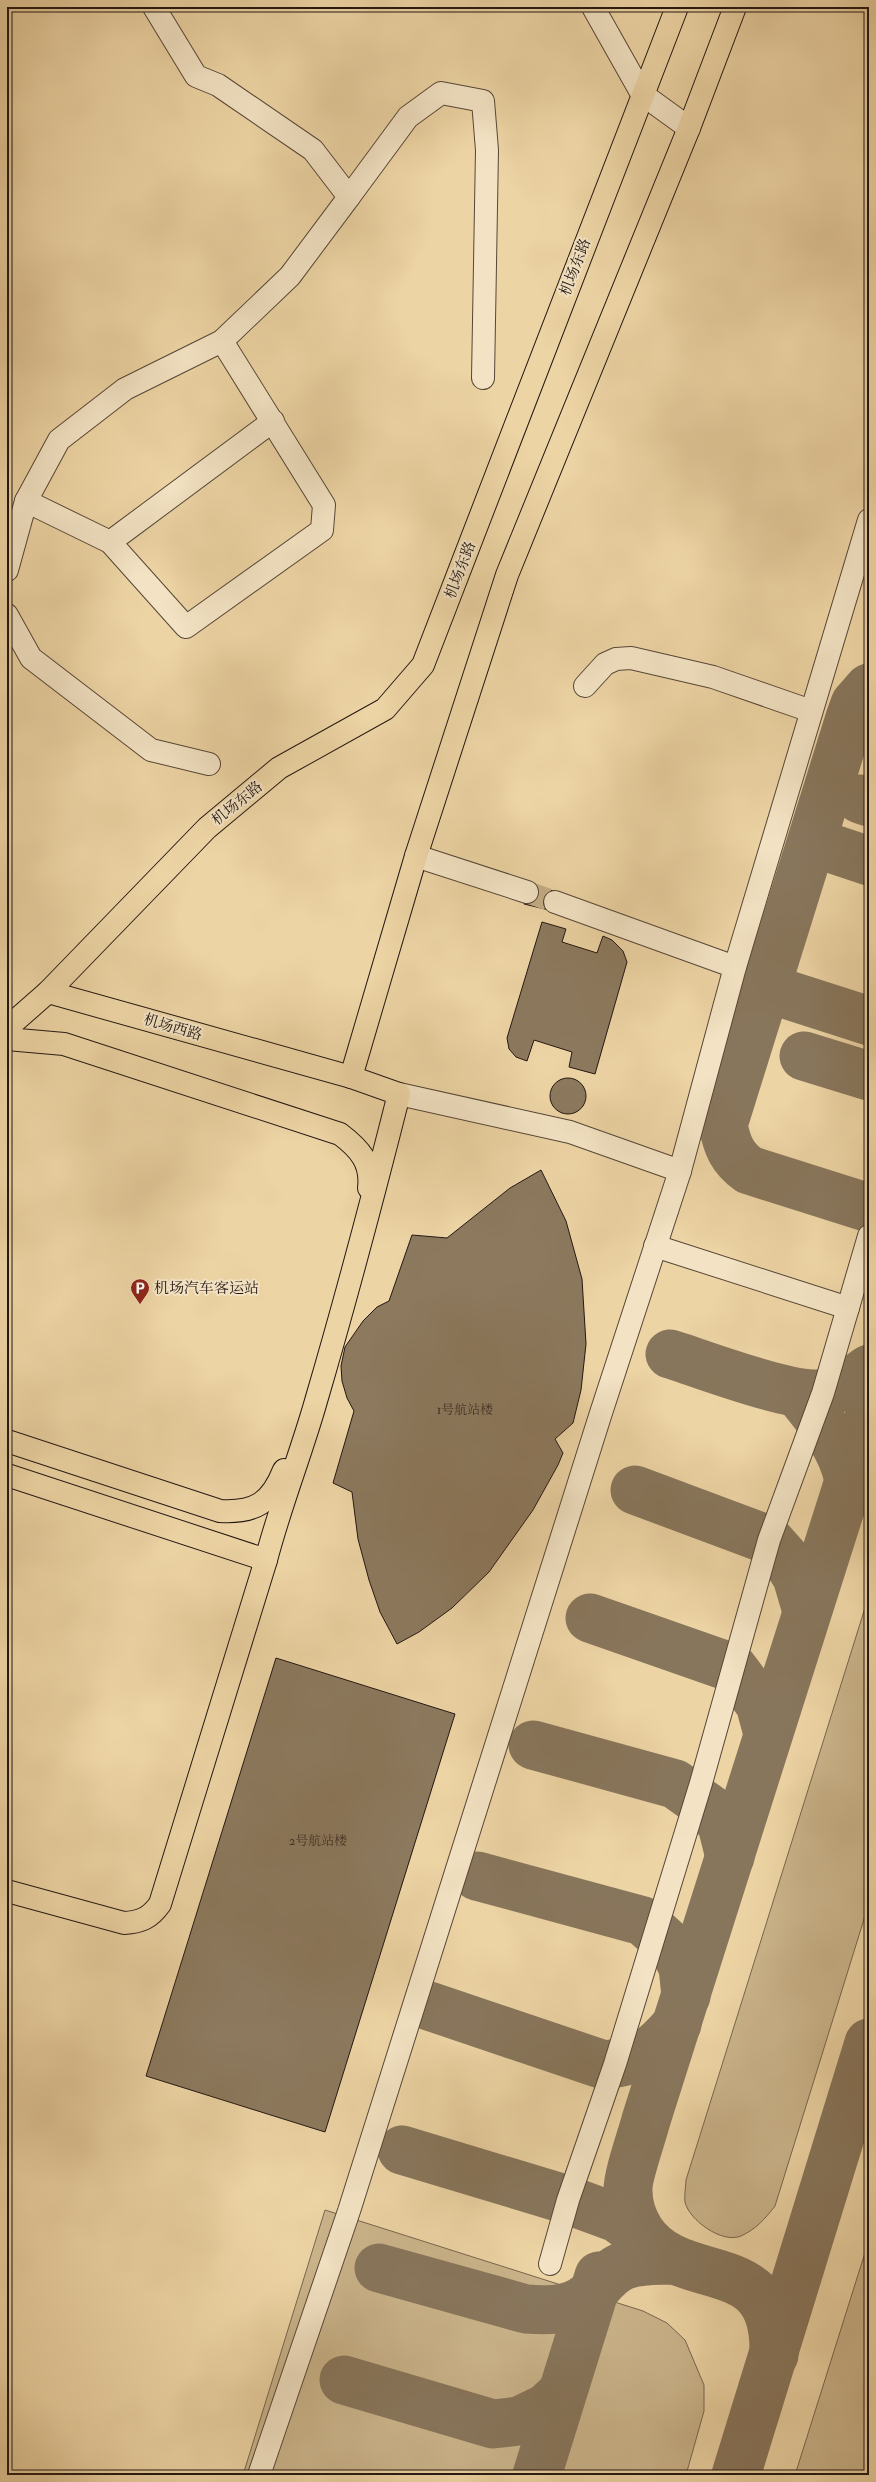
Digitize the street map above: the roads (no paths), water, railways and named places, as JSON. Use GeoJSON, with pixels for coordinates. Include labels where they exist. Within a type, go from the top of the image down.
{"type":"FeatureCollection","features":[{"type":"Feature","properties":{"kind":"main road","name":"机场东路"},"geometry":{"type":"LineString","coordinates":[[48,992],[207,828],[279,768],[385,709],[423,665],[642,94],[677,7]]}},
{"type":"Feature","properties":{"kind":"main road"},"geometry":{"type":"LineString","coordinates":[[351,1077],[416,856],[507,575],[689,128],[735,7]]}},
{"type":"Feature","properties":{"kind":"main road"},"geometry":{"type":"LineString","coordinates":[[7,1028],[48,992]]}},
{"type":"Feature","properties":{"kind":"main road","name":"机场西路"},"geometry":{"type":"LineString","coordinates":[[48,992],[351,1077],[399,1094]]}},
{"type":"Feature","properties":{"kind":"main road"},"geometry":{"type":"LineString","coordinates":[[7,1039],[64,1044],[340,1134],[356,1146],[367,1160],[371,1176],[366,1214],[305,1412],[279,1481],[262,1504],[242,1512],[220,1511],[7,1441]]}},
{"type":"Feature","properties":{"kind":"main road"},"geometry":{"type":"LineString","coordinates":[[7,1891],[124,1923],[138,1922],[151,1916],[160,1904],[316,1403],[354,1271],[399,1094]]}},
{"type":"Feature","properties":{"kind":"main road"},"geometry":{"type":"LineString","coordinates":[[7,1475],[266,1560]]}},
{"type":"Feature","properties":{"kind":"street"},"geometry":{"type":"LineString","coordinates":[[154,7],[196,76],[218,85],[313,150],[349,197]]}},
{"type":"Feature","properties":{"kind":"street"},"geometry":{"type":"LineString","coordinates":[[593,7],[642,94],[689,128]]}},
{"type":"Feature","properties":{"kind":"street"},"geometry":{"type":"LineString","coordinates":[[7,570],[26,501],[59,440],[125,389],[222,341],[290,276],[408,117],[441,93],[483,101],[487,150],[483,378]]}},
{"type":"Feature","properties":{"kind":"street"},"geometry":{"type":"LineString","coordinates":[[26,501],[110,542],[186,627],[322,530],[324,506],[273,421],[222,341]]}},
{"type":"Feature","properties":{"kind":"street"},"geometry":{"type":"LineString","coordinates":[[110,542],[273,421]]}},
{"type":"Feature","properties":{"kind":"street"},"geometry":{"type":"LineString","coordinates":[[259,2475],[349,2211],[597,1423],[680,1171],[735,967],[869,520]]}},
{"type":"Feature","properties":{"kind":"street"},"geometry":{"type":"LineString","coordinates":[[7,615],[31,658],[152,750],[209,764]]}},
{"type":"Feature","properties":{"kind":"street"},"geometry":{"type":"LineString","coordinates":[[585,686],[606,664],[616,659],[630,658],[713,677],[811,711]]}},
{"type":"Feature","properties":{"kind":"street"},"geometry":{"type":"LineString","coordinates":[[416,856],[527,892]]}},
{"type":"Feature","properties":{"kind":"street"},"geometry":{"type":"LineString","coordinates":[[555,902],[735,967]]}},
{"type":"Feature","properties":{"kind":"street"},"geometry":{"type":"LineString","coordinates":[[399,1094],[570,1132],[680,1171]]}},
{"type":"Feature","properties":{"kind":"street"},"geometry":{"type":"LineString","coordinates":[[550,2264],[568,2200],[615,2064],[701,1783],[769,1540],[823,1393],[869,1236]]}},
{"type":"Feature","properties":{"kind":"street"},"geometry":{"type":"LineString","coordinates":[[655,1246],[848,1308]]}},
{"type":"Feature","properties":{"kind":"tunnel"},"geometry":{"type":"LineString","coordinates":[[527,892],[555,902]]}},
{"type":"Feature","properties":{"kind":"place","name":"机场汽车客运站"},"geometry":{"type":"Point","coordinates":[140,1305]}}]}
